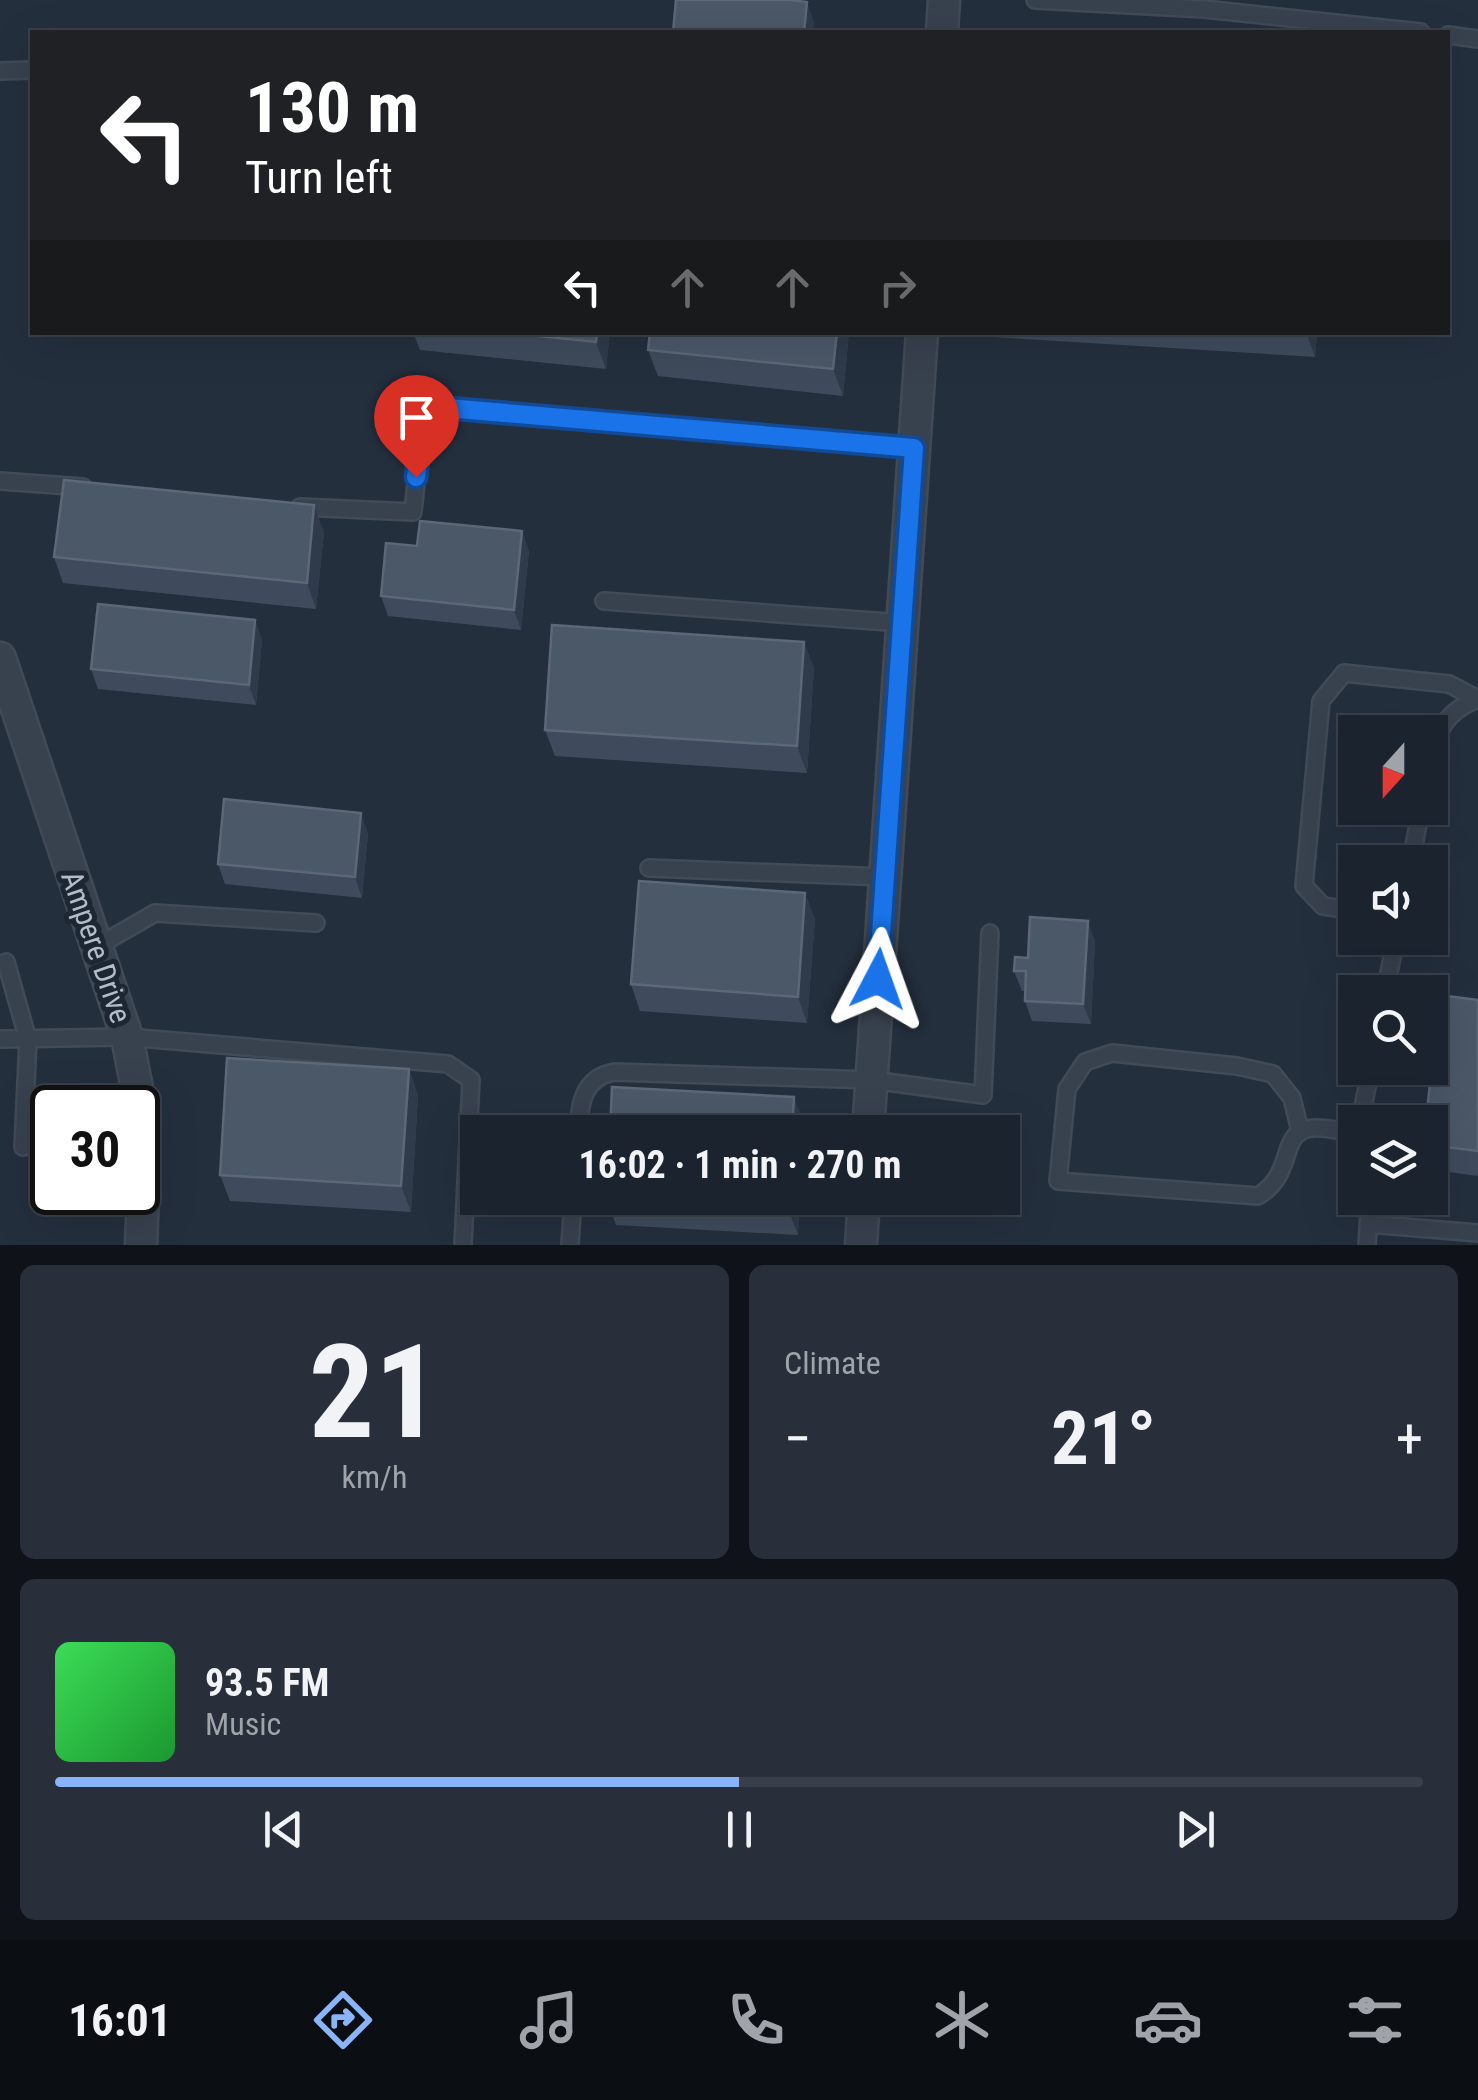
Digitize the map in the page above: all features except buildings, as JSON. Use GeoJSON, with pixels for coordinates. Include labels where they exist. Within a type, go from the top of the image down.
{"type":"FeatureCollection","features":[{"type":"Feature","properties":{"kind":"street"},"geometry":{"type":"LineString","coordinates":[[942,30],[944,0]]}},
{"type":"Feature","properties":{"kind":"street"},"geometry":{"type":"LineString","coordinates":[[869,1115],[922,335]]}},
{"type":"Feature","properties":{"kind":"street","name":"Ampere Drive"},"geometry":{"type":"LineString","coordinates":[[0,658],[127,1037],[141,1109],[141,1245]]}},
{"type":"Feature","properties":{"kind":"street"},"geometry":{"type":"LineString","coordinates":[[860,1245],[863,1215]]}},
{"type":"Feature","properties":{"kind":"lane"},"geometry":{"type":"LineString","coordinates":[[944,0],[961,0]]}},
{"type":"Feature","properties":{"kind":"lane"},"geometry":{"type":"LineString","coordinates":[[1034,0],[1204,8],[1403,30]]}},
{"type":"Feature","properties":{"kind":"lane"},"geometry":{"type":"LineString","coordinates":[[1450,36],[1478,39]]}},
{"type":"Feature","properties":{"kind":"lane"},"geometry":{"type":"LineString","coordinates":[[0,71],[30,70]]}},
{"type":"Feature","properties":{"kind":"lane"},"geometry":{"type":"LineString","coordinates":[[285,506],[413,512],[424,406],[914,448]]}},
{"type":"Feature","properties":{"kind":"lane"},"geometry":{"type":"LineString","coordinates":[[0,481],[101,488]]}},
{"type":"Feature","properties":{"kind":"lane"},"geometry":{"type":"LineString","coordinates":[[604,602],[902,624]]}},
{"type":"Feature","properties":{"kind":"lane"},"geometry":{"type":"LineString","coordinates":[[1338,908],[1323,906],[1304,886],[1321,701],[1344,674],[1449,684],[1478,700],[1458,706],[1448,718]]}},
{"type":"Feature","properties":{"kind":"lane"},"geometry":{"type":"LineString","coordinates":[[649,868],[885,877]]}},
{"type":"Feature","properties":{"kind":"lane"},"geometry":{"type":"LineString","coordinates":[[96,947],[155,913],[316,923]]}},
{"type":"Feature","properties":{"kind":"lane"},"geometry":{"type":"LineString","coordinates":[[581,1115],[590,1082],[614,1072],[872,1080],[983,1095],[990,933]]}},
{"type":"Feature","properties":{"kind":"lane"},"geometry":{"type":"LineString","coordinates":[[6,962],[28,1040],[23,1148]]}},
{"type":"Feature","properties":{"kind":"lane"},"geometry":{"type":"LineString","coordinates":[[0,1039],[127,1037],[448,1064],[471,1080],[463,1245]]}},
{"type":"Feature","properties":{"kind":"lane"},"geometry":{"type":"LineString","coordinates":[[1300,1130],[1292,1098],[1273,1074],[1238,1066],[1112,1052],[1085,1062],[1067,1088],[1058,1180],[1258,1196],[1276,1182],[1287,1147],[1300,1130],[1316,1126],[1338,1131]]}},
{"type":"Feature","properties":{"kind":"lane"},"geometry":{"type":"LineString","coordinates":[[570,1245],[572,1215]]}},
{"type":"Feature","properties":{"kind":"lane"},"geometry":{"type":"LineString","coordinates":[[1366,1245],[1369,1215]]}},
{"type":"Feature","properties":{"kind":"lane"},"geometry":{"type":"LineString","coordinates":[[1368,1224],[1478,1232]]}},
{"type":"Feature","properties":{"kind":"route"},"geometry":{"type":"LineString","coordinates":[[416,477],[424,406],[914,448],[878,979]]}}]}
